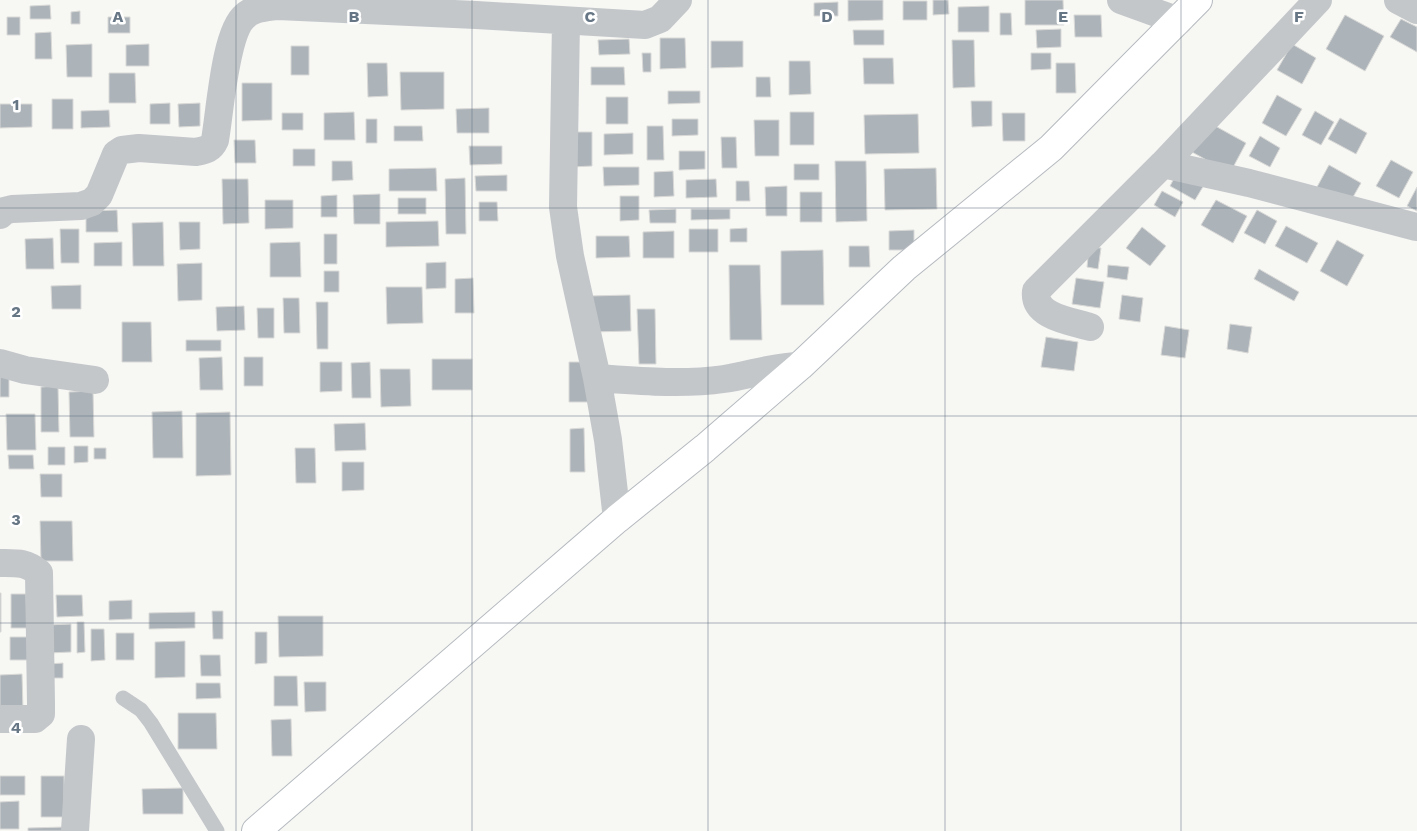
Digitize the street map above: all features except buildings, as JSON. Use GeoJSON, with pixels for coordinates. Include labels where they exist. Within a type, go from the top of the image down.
{"type":"FeatureCollection","features":[{"type":"Feature","properties":{"kind":"main road"},"geometry":{"type":"LineString","coordinates":[[256,831],[617,520],[705,448],[800,366],[904,268],[1051,148],[1198,0]]}},
{"type":"Feature","properties":{"kind":"street"},"geometry":{"type":"LineString","coordinates":[[0,215],[4,211],[12,209],[81,206],[92,202],[99,195],[116,154],[122,150],[139,148],[196,152],[212,147],[215,140],[232,38],[245,15],[260,8],[278,6],[645,25],[660,19],[678,0]]}},
{"type":"Feature","properties":{"kind":"street"},"geometry":{"type":"LineString","coordinates":[[1121,0],[1179,20]]}},
{"type":"Feature","properties":{"kind":"street"},"geometry":{"type":"LineString","coordinates":[[1090,327],[1045,312],[1038,305],[1035,298],[1036,291],[1163,164],[1318,0]]}},
{"type":"Feature","properties":{"kind":"street"},"geometry":{"type":"LineString","coordinates":[[1398,0],[1417,10]]}},
{"type":"Feature","properties":{"kind":"street"},"geometry":{"type":"LineString","coordinates":[[566,21],[563,207],[570,256],[597,378],[608,440],[617,520]]}},
{"type":"Feature","properties":{"kind":"street"},"geometry":{"type":"LineString","coordinates":[[1163,164],[1249,182],[1416,227]]}},
{"type":"Feature","properties":{"kind":"street"},"geometry":{"type":"LineString","coordinates":[[0,363],[25,370],[95,380]]}},
{"type":"Feature","properties":{"kind":"street"},"geometry":{"type":"LineString","coordinates":[[597,378],[654,382],[693,382],[723,379],[787,366],[800,366]]}},
{"type":"Feature","properties":{"kind":"street"},"geometry":{"type":"LineString","coordinates":[[0,563],[17,563],[30,566],[40,573],[42,704],[42,714],[35,720],[0,719]]}},
{"type":"Feature","properties":{"kind":"street"},"geometry":{"type":"LineString","coordinates":[[75,831],[81,739]]}},
{"type":"Feature","properties":{"kind":"lane"},"geometry":{"type":"LineString","coordinates":[[123,698],[140,710],[151,723],[217,831]]}}]}
